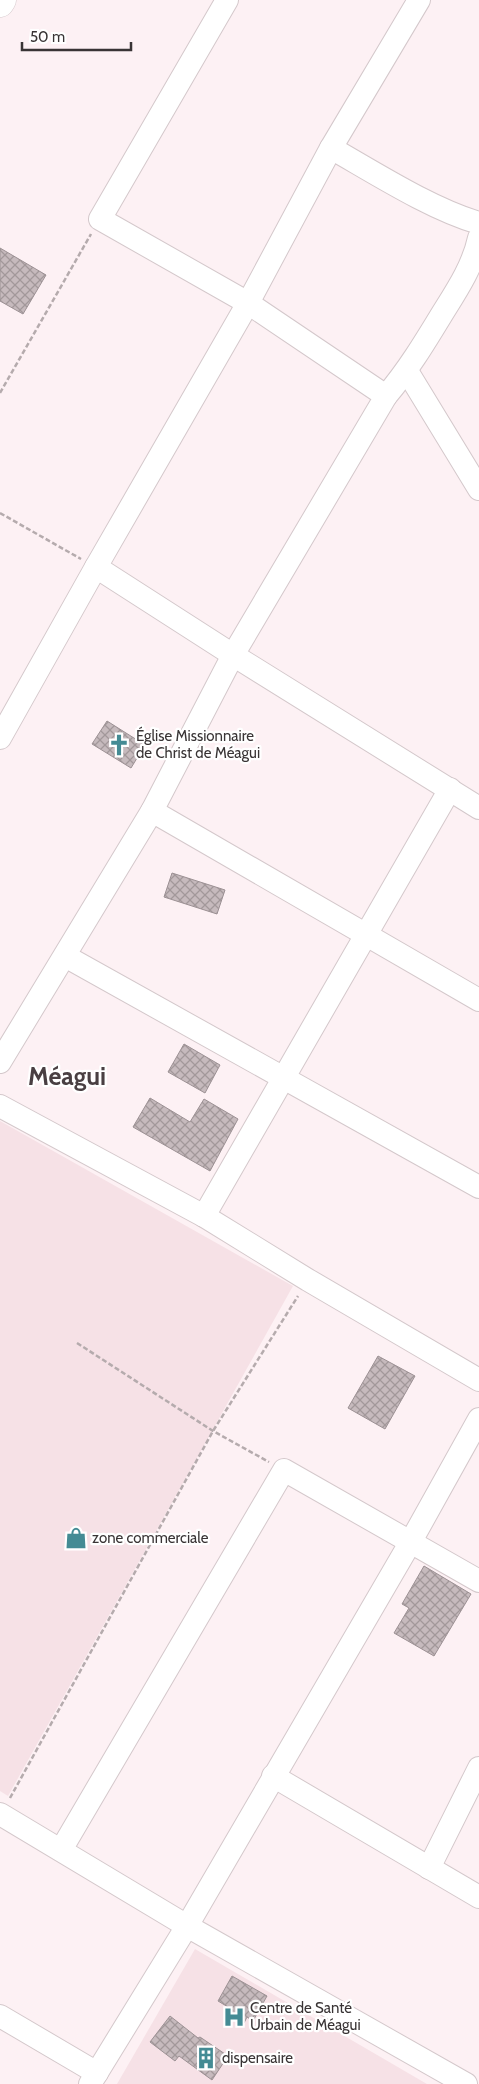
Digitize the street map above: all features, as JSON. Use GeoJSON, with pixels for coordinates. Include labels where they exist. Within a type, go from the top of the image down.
{"type":"FeatureCollection","features":[{"type":"Feature","properties":{"kind":"street"},"geometry":{"type":"LineString","coordinates":[[227,0],[100,219],[248,303],[386,396]]}},
{"type":"Feature","properties":{"kind":"street"},"geometry":{"type":"LineString","coordinates":[[0,738],[248,303],[331,148],[420,0]]}},
{"type":"Feature","properties":{"kind":"street"},"geometry":{"type":"LineString","coordinates":[[331,148],[426,201],[479,223]]}},
{"type":"Feature","properties":{"kind":"street"},"geometry":{"type":"LineString","coordinates":[[0,1062],[152,811],[232,655],[386,396],[407,371],[460,284],[470,264],[479,238]]}},
{"type":"Feature","properties":{"kind":"street"},"geometry":{"type":"LineString","coordinates":[[407,371],[479,489]]}},
{"type":"Feature","properties":{"kind":"street"},"geometry":{"type":"LineString","coordinates":[[96,567],[232,655],[479,808]]}},
{"type":"Feature","properties":{"kind":"street"},"geometry":{"type":"LineString","coordinates":[[204,1216],[450,789]]}},
{"type":"Feature","properties":{"kind":"street"},"geometry":{"type":"LineString","coordinates":[[152,811],[479,1000]]}},
{"type":"Feature","properties":{"kind":"street"},"geometry":{"type":"LineString","coordinates":[[65,956],[479,1187]]}},
{"type":"Feature","properties":{"kind":"street"},"geometry":{"type":"LineString","coordinates":[[0,1106],[204,1216],[308,1280],[479,1380]]}},
{"type":"Feature","properties":{"kind":"street"},"geometry":{"type":"LineString","coordinates":[[0,2016],[94,2078],[188,1926],[273,1776],[410,1543],[479,1419]]}},
{"type":"Feature","properties":{"kind":"street"},"geometry":{"type":"LineString","coordinates":[[61,1850],[284,1470],[410,1543],[479,1580]]}},
{"type":"Feature","properties":{"kind":"street"},"geometry":{"type":"LineString","coordinates":[[429,1868],[479,1768]]}},
{"type":"Feature","properties":{"kind":"street"},"geometry":{"type":"LineString","coordinates":[[273,1776],[479,1897]]}},
{"type":"Feature","properties":{"kind":"street"},"geometry":{"type":"LineString","coordinates":[[4,1807],[61,1850],[188,1926],[466,2084]]}},
{"type":"Feature","properties":{"kind":"path"},"geometry":{"type":"LineString","coordinates":[[0,393],[100,219]]}},
{"type":"Feature","properties":{"kind":"path"},"geometry":{"type":"LineString","coordinates":[[0,513],[96,567]]}},
{"type":"Feature","properties":{"kind":"path"},"geometry":{"type":"LineString","coordinates":[[4,1807],[213,1431],[308,1280]]}},
{"type":"Feature","properties":{"kind":"path"},"geometry":{"type":"LineString","coordinates":[[77,1343],[213,1431],[284,1470]]}},
{"type":"Feature","properties":{"kind":"shaded area","name":"zone commerciale"},"geometry":{"type":"Polygon","coordinates":[[[0,1121],[293,1286],[8,1796],[0,1791],[0,1121]]]}},
{"type":"Feature","properties":{"kind":"shaded area","name":"Centre de Santé Urbain de Méagui"},"geometry":{"type":"Polygon","coordinates":[[[195,1949],[427,2084],[117,2084],[195,1949]]]}},
{"type":"Feature","properties":{"kind":"building"},"geometry":{"type":"Polygon","coordinates":[[[0,248],[46,275],[23,314],[0,301],[0,248]]]}},
{"type":"Feature","properties":{"kind":"building","name":"Église Missionnaire de Christ de Méagui"},"geometry":{"type":"Polygon","coordinates":[[[107,721],[145,745],[131,768],[92,744],[107,721]]]}},
{"type":"Feature","properties":{"kind":"building"},"geometry":{"type":"Polygon","coordinates":[[[172,873],[225,890],[217,914],[164,897],[172,873]]]}},
{"type":"Feature","properties":{"kind":"building"},"geometry":{"type":"Polygon","coordinates":[[[184,1044],[220,1065],[205,1093],[168,1072],[184,1044]]]}},
{"type":"Feature","properties":{"kind":"building"},"geometry":{"type":"Polygon","coordinates":[[[150,1098],[190,1122],[204,1099],[238,1119],[210,1171],[133,1127],[150,1098]]]}},
{"type":"Feature","properties":{"kind":"building"},"geometry":{"type":"Polygon","coordinates":[[[378,1356],[415,1376],[385,1429],[348,1408],[378,1356]]]}},
{"type":"Feature","properties":{"kind":"building"},"geometry":{"type":"Polygon","coordinates":[[[424,1566],[471,1594],[434,1656],[394,1633],[409,1608],[402,1604],[424,1566]]]}},
{"type":"Feature","properties":{"kind":"building"},"geometry":{"type":"Polygon","coordinates":[[[232,1976],[267,1996],[253,2021],[247,2017],[244,2023],[230,2015],[233,2010],[218,2001],[232,1976]]]}},
{"type":"Feature","properties":{"kind":"building"},"geometry":{"type":"Polygon","coordinates":[[[170,2016],[198,2038],[200,2037],[228,2056],[212,2080],[179,2056],[175,2061],[150,2042],[170,2016]]]}},
{"type":"Feature","properties":{"kind":"place","name":"Église Missionnaire de Christ de Méagui"},"geometry":{"type":"Point","coordinates":[119,745]}},
{"type":"Feature","properties":{"kind":"place","name":"zone commerciale"},"geometry":{"type":"Point","coordinates":[76,1538]}},
{"type":"Feature","properties":{"kind":"place","name":"Centre de Santé Urbain de Méagui"},"geometry":{"type":"Point","coordinates":[234,2017]}},
{"type":"Feature","properties":{"kind":"place","name":"dispensaire"},"geometry":{"type":"Point","coordinates":[206,2058]}},
{"type":"Feature","properties":{"kind":"district","name":"Méagui"},"geometry":{"type":"Point","coordinates":[67,1076]}}]}
